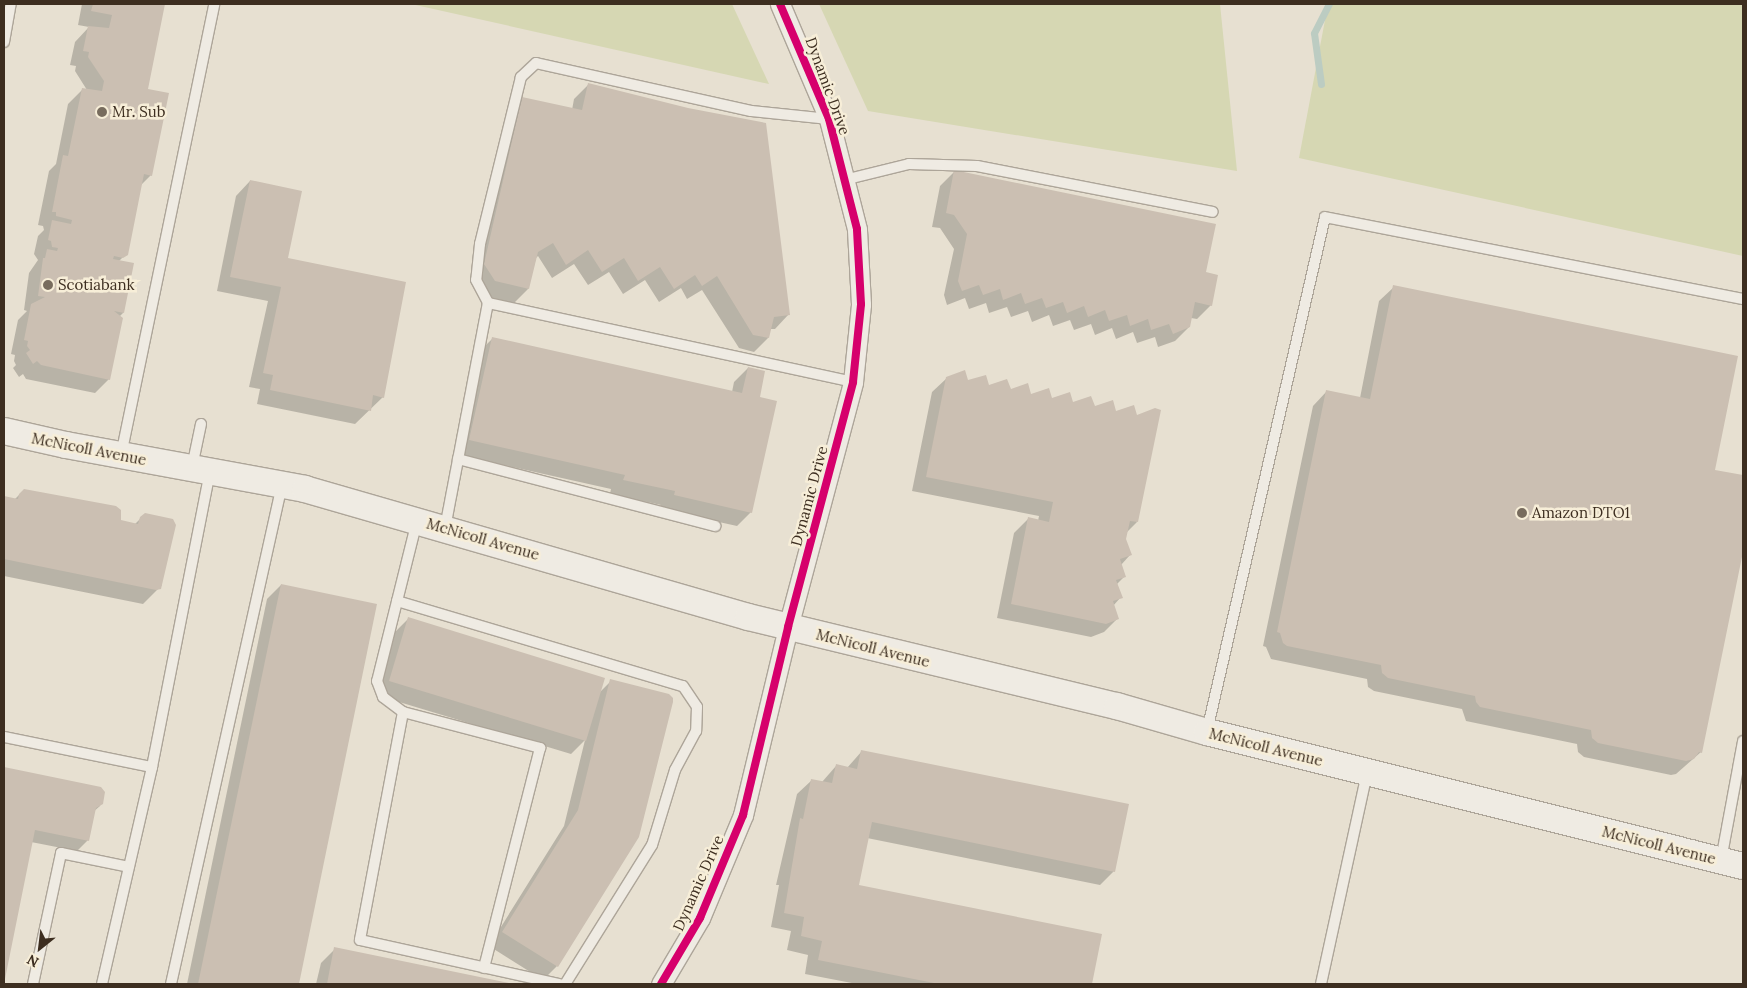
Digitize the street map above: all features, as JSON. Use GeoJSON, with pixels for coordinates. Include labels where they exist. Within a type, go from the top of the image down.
{"type":"FeatureCollection","features":[{"type":"Feature","properties":{"kind":"main road","name":"McNicoll Avenue"},"geometry":{"type":"LineString","coordinates":[[4,431],[121,455],[282,484],[445,528],[748,618],[1117,706],[1207,732],[1732,863]]}},
{"type":"Feature","properties":{"kind":"street","name":"Dynamic Drive"},"geometry":{"type":"LineString","coordinates":[[661,984],[700,918],[743,815],[788,627],[853,382],[861,304],[856,230],[829,119],[780,4]]}},
{"type":"Feature","properties":{"kind":"lane"},"geometry":{"type":"LineString","coordinates":[[4,42],[11,4]]}},
{"type":"Feature","properties":{"kind":"lane"},"geometry":{"type":"LineString","coordinates":[[121,455],[214,4]]}},
{"type":"Feature","properties":{"kind":"lane"},"geometry":{"type":"LineString","coordinates":[[445,528],[488,303],[476,280],[480,244],[520,77],[536,63],[751,111],[829,119]]}},
{"type":"Feature","properties":{"kind":"lane"},"geometry":{"type":"LineString","coordinates":[[844,180],[909,164],[977,166],[1213,212]]}},
{"type":"Feature","properties":{"kind":"lane"},"geometry":{"type":"LineString","coordinates":[[1207,732],[1325,217],[1743,299]]}},
{"type":"Feature","properties":{"kind":"lane"},"geometry":{"type":"LineString","coordinates":[[488,303],[853,382]]}},
{"type":"Feature","properties":{"kind":"lane"},"geometry":{"type":"LineString","coordinates":[[102,984],[152,767],[201,470],[201,424]]}},
{"type":"Feature","properties":{"kind":"lane"},"geometry":{"type":"LineString","coordinates":[[458,459],[715,526]]}},
{"type":"Feature","properties":{"kind":"lane"},"geometry":{"type":"LineString","coordinates":[[171,984],[282,484]]}},
{"type":"Feature","properties":{"kind":"lane"},"geometry":{"type":"LineString","coordinates":[[417,520],[377,681],[383,697],[403,712],[540,748],[484,968]]}},
{"type":"Feature","properties":{"kind":"lane"},"geometry":{"type":"LineString","coordinates":[[397,601],[683,686],[697,707],[696,731],[675,770],[652,845],[565,984]]}},
{"type":"Feature","properties":{"kind":"lane"},"geometry":{"type":"LineString","coordinates":[[403,712],[360,940],[559,984]]}},
{"type":"Feature","properties":{"kind":"lane"},"geometry":{"type":"LineString","coordinates":[[4,737],[152,767]]}},
{"type":"Feature","properties":{"kind":"lane"},"geometry":{"type":"LineString","coordinates":[[1732,863],[1743,742]]}},
{"type":"Feature","properties":{"kind":"lane"},"geometry":{"type":"LineString","coordinates":[[1322,984],[1367,772]]}},
{"type":"Feature","properties":{"kind":"lane"},"geometry":{"type":"LineString","coordinates":[[33,984],[61,853],[129,867]]}},
{"type":"Feature","properties":{"kind":"green space"},"geometry":{"type":"Polygon","coordinates":[[[411,4],[732,4],[769,84],[411,4]]]}},
{"type":"Feature","properties":{"kind":"green space"},"geometry":{"type":"Polygon","coordinates":[[[819,4],[1220,4],[1237,171],[868,111],[819,4]]]}},
{"type":"Feature","properties":{"kind":"green space"},"geometry":{"type":"Polygon","coordinates":[[[1328,4],[1743,4],[1743,256],[1299,158],[1328,4]]]}},
{"type":"Feature","properties":{"kind":"building"},"geometry":{"type":"Polygon","coordinates":[[[93,4],[165,4],[148,89],[169,93],[152,176],[144,174],[128,255],[123,258],[114,256],[113,259],[134,263],[124,313],[114,311],[123,318],[110,380],[41,365],[37,361],[33,364],[26,353],[30,350],[27,346],[28,341],[24,340],[31,304],[45,297],[38,296],[43,258],[45,258],[47,249],[57,251],[58,248],[52,247],[51,241],[48,240],[52,220],[71,224],[72,220],[56,216],[56,212],[52,212],[63,155],[68,156],[82,88],[102,91],[104,81],[88,57],[89,52],[83,51],[88,26],[109,28],[112,15],[91,11],[93,4]]]}},
{"type":"Feature","properties":{"kind":"building"},"geometry":{"type":"Polygon","coordinates":[[[588,83],[688,108],[766,123],[790,315],[774,317],[769,338],[753,335],[717,276],[702,286],[695,275],[674,289],[660,267],[638,281],[624,258],[602,272],[588,250],[566,265],[553,243],[538,252],[529,289],[495,281],[484,264],[522,97],[582,110],[588,83]]]}},
{"type":"Feature","properties":{"kind":"building"},"geometry":{"type":"Polygon","coordinates":[[[954,170],[1216,224],[1206,272],[1218,275],[1212,306],[1195,302],[1190,327],[1173,334],[1169,324],[1151,330],[1148,319],[1130,326],[1127,315],[1109,321],[1105,310],[1088,317],[1084,306],[1067,313],[1063,302],[1046,308],[1042,298],[1025,304],[1021,293],[1003,300],[1000,289],[983,295],[979,285],[962,291],[958,281],[967,234],[954,215],[946,213],[954,170]]]}},
{"type":"Feature","properties":{"kind":"building"},"geometry":{"type":"Polygon","coordinates":[[[250,180],[302,191],[288,258],[406,282],[384,398],[373,395],[371,411],[270,390],[273,375],[263,373],[281,287],[230,277],[250,180]]]}},
{"type":"Feature","properties":{"kind":"building","name":"Amazon DTO1"},"geometry":{"type":"Polygon","coordinates":[[[1393,285],[1738,356],[1715,470],[1743,475],[1743,552],[1702,753],[1699,752],[1694,759],[1686,761],[1598,743],[1592,738],[1591,730],[1480,707],[1476,702],[1475,696],[1388,678],[1382,673],[1381,665],[1287,646],[1283,643],[1280,633],[1277,632],[1326,390],[1370,399],[1393,285]]]}},
{"type":"Feature","properties":{"kind":"building"},"geometry":{"type":"Polygon","coordinates":[[[492,337],[742,393],[748,367],[765,371],[760,397],[777,401],[752,513],[674,495],[675,491],[623,480],[625,475],[469,440],[492,337]]]}},
{"type":"Feature","properties":{"kind":"building"},"geometry":{"type":"Polygon","coordinates":[[[965,370],[968,380],[986,375],[989,385],[1007,379],[1011,389],[1028,383],[1031,394],[1049,388],[1052,398],[1070,392],[1073,402],[1091,396],[1095,406],[1113,400],[1116,411],[1134,405],[1137,415],[1155,408],[1161,410],[1138,522],[1130,521],[1126,539],[1132,555],[1120,559],[1126,577],[1116,580],[1123,598],[1113,601],[1119,619],[1106,624],[1011,604],[1028,517],[1049,522],[1053,502],[926,477],[946,377],[965,370]]]}},
{"type":"Feature","properties":{"kind":"building"},"geometry":{"type":"Polygon","coordinates":[[[24,489],[116,506],[121,510],[121,520],[138,524],[140,517],[145,513],[173,519],[176,525],[161,589],[156,590],[4,559],[4,496],[18,499],[19,494],[24,489]]]}},
{"type":"Feature","properties":{"kind":"building"},"geometry":{"type":"Polygon","coordinates":[[[281,584],[377,604],[299,984],[198,984],[281,584]]]}},
{"type":"Feature","properties":{"kind":"building"},"geometry":{"type":"Polygon","coordinates":[[[408,617],[605,678],[586,741],[389,681],[408,617]]]}},
{"type":"Feature","properties":{"kind":"building"},"geometry":{"type":"Polygon","coordinates":[[[610,679],[669,694],[673,698],[673,702],[639,837],[558,967],[502,932],[578,810],[610,679]]]}},
{"type":"Feature","properties":{"kind":"building"},"geometry":{"type":"Polygon","coordinates":[[[861,750],[1129,804],[1115,872],[872,822],[859,885],[1102,934],[1092,984],[939,984],[818,960],[822,941],[801,936],[804,917],[784,913],[800,818],[803,819],[811,779],[832,783],[836,764],[857,769],[861,750]]]}},
{"type":"Feature","properties":{"kind":"building"},"geometry":{"type":"Polygon","coordinates":[[[4,767],[101,787],[105,792],[103,804],[96,808],[89,841],[35,830],[5,979],[4,767]]]}},
{"type":"Feature","properties":{"kind":"building"},"geometry":{"type":"Polygon","coordinates":[[[334,947],[509,983],[509,984],[327,984],[334,947]]]}},
{"type":"Feature","properties":{"kind":"waterway"},"geometry":{"type":"LineString","coordinates":[[1321,84],[1314,33],[1329,4]]}},
{"type":"Feature","properties":{"kind":"cycle path"},"geometry":{"type":"LineString","coordinates":[[661,984],[700,918],[743,815],[788,627],[853,382],[861,304],[857,229],[829,119],[780,4]]}},
{"type":"Feature","properties":{"kind":"place","name":"Mr. Sub"},"geometry":{"type":"Point","coordinates":[102,112]}},
{"type":"Feature","properties":{"kind":"place","name":"Scotiabank"},"geometry":{"type":"Point","coordinates":[48,285]}},
{"type":"Feature","properties":{"kind":"place","name":"Amazon DTO1"},"geometry":{"type":"Point","coordinates":[1522,513]}}]}
